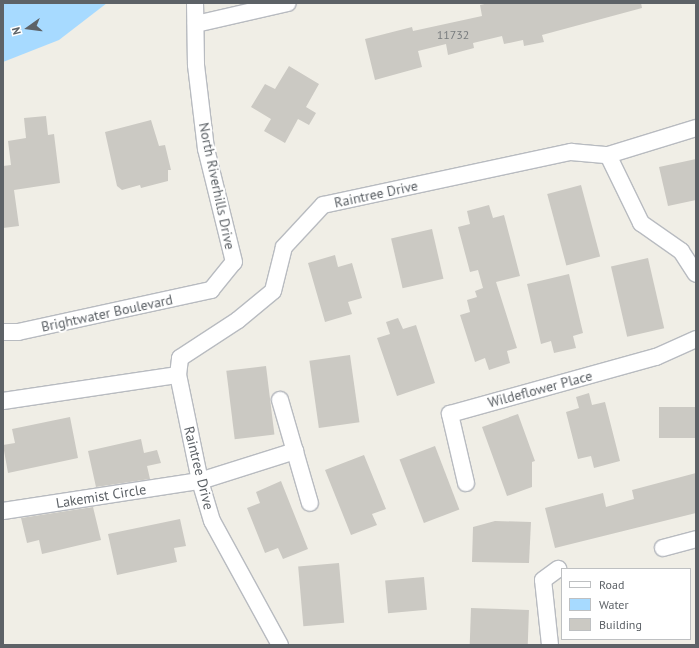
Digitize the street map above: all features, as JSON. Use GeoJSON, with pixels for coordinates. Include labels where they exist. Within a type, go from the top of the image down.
{"type":"FeatureCollection","features":[{"type":"Feature","properties":{"kind":"street","name":"North Riverhills Drive"},"geometry":{"type":"LineString","coordinates":[[195,3],[196,65],[206,149],[234,262],[211,290]]}},
{"type":"Feature","properties":{"kind":"street"},"geometry":{"type":"LineString","coordinates":[[196,24],[288,3]]}},
{"type":"Feature","properties":{"kind":"street"},"geometry":{"type":"LineString","coordinates":[[696,128],[608,155],[641,223],[681,251],[696,274]]}},
{"type":"Feature","properties":{"kind":"street","name":"Raintree Drive"},"geometry":{"type":"LineString","coordinates":[[280,645],[212,521],[200,481],[178,375],[180,358],[238,320],[273,291],[284,247],[323,205],[571,152],[608,155]]}},
{"type":"Feature","properties":{"kind":"street","name":"Brightwater Boulevard"},"geometry":{"type":"LineString","coordinates":[[3,332],[18,332],[211,290]]}},
{"type":"Feature","properties":{"kind":"street","name":"Wildeflower Place"},"geometry":{"type":"LineString","coordinates":[[466,483],[450,414],[656,357],[696,339]]}},
{"type":"Feature","properties":{"kind":"street"},"geometry":{"type":"LineString","coordinates":[[3,401],[178,375]]}},
{"type":"Feature","properties":{"kind":"street"},"geometry":{"type":"LineString","coordinates":[[280,400],[310,503]]}},
{"type":"Feature","properties":{"kind":"street","name":"Lakemist Circle"},"geometry":{"type":"LineString","coordinates":[[3,511],[200,481],[295,451]]}},
{"type":"Feature","properties":{"kind":"street"},"geometry":{"type":"LineString","coordinates":[[663,548],[696,539]]}},
{"type":"Feature","properties":{"kind":"street"},"geometry":{"type":"LineString","coordinates":[[550,645],[543,580],[558,570]]}},
{"type":"Feature","properties":{"kind":"water"},"geometry":{"type":"Polygon","coordinates":[[[3,3],[107,3],[59,40],[3,62],[3,3]]]}},
{"type":"Feature","properties":{"kind":"building"},"geometry":{"type":"Polygon","coordinates":[[[489,3],[641,3],[642,8],[542,35],[544,42],[524,46],[523,40],[504,44],[502,36],[473,43],[474,48],[448,55],[446,44],[418,51],[422,67],[375,80],[365,39],[412,27],[413,31],[482,16],[480,5],[489,3]]]}},
{"type":"Feature","properties":{"kind":"building"},"geometry":{"type":"Polygon","coordinates":[[[289,66],[319,84],[306,107],[316,113],[309,125],[298,119],[285,143],[264,131],[271,119],[251,107],[265,84],[275,89],[289,66]]]}},
{"type":"Feature","properties":{"kind":"building"},"geometry":{"type":"Polygon","coordinates":[[[46,116],[48,135],[54,134],[60,183],[14,190],[19,226],[3,228],[3,166],[11,165],[8,141],[26,138],[24,118],[46,116]]]}},
{"type":"Feature","properties":{"kind":"building"},"geometry":{"type":"Polygon","coordinates":[[[151,120],[159,146],[165,145],[171,170],[168,170],[168,181],[141,188],[140,185],[122,190],[117,186],[105,132],[151,120]]]}},
{"type":"Feature","properties":{"kind":"building"},"geometry":{"type":"Polygon","coordinates":[[[696,159],[696,200],[668,206],[659,167],[696,159]]]}},
{"type":"Feature","properties":{"kind":"building"},"geometry":{"type":"Polygon","coordinates":[[[581,185],[600,256],[566,266],[547,194],[581,185]]]}},
{"type":"Feature","properties":{"kind":"building"},"geometry":{"type":"Polygon","coordinates":[[[489,205],[493,218],[504,215],[520,276],[496,282],[517,348],[507,351],[510,363],[489,370],[485,358],[475,362],[460,315],[470,312],[467,300],[477,297],[475,291],[483,288],[478,270],[470,272],[458,227],[470,224],[467,211],[489,205]]]}},
{"type":"Feature","properties":{"kind":"building"},"geometry":{"type":"Polygon","coordinates":[[[432,229],[443,279],[403,288],[391,238],[432,229]]]}},
{"type":"Feature","properties":{"kind":"building"},"geometry":{"type":"Polygon","coordinates":[[[335,255],[338,267],[352,263],[362,298],[348,302],[352,314],[325,322],[308,263],[335,255]]]}},
{"type":"Feature","properties":{"kind":"building"},"geometry":{"type":"Polygon","coordinates":[[[648,258],[664,328],[627,337],[611,267],[648,258]]]}},
{"type":"Feature","properties":{"kind":"building"},"geometry":{"type":"Polygon","coordinates":[[[569,274],[583,333],[573,336],[576,348],[554,353],[551,341],[541,344],[527,284],[569,274]]]}},
{"type":"Feature","properties":{"kind":"building"},"geometry":{"type":"Polygon","coordinates":[[[398,318],[403,329],[416,325],[435,383],[397,396],[377,338],[390,334],[386,322],[398,318]]]}},
{"type":"Feature","properties":{"kind":"building"},"geometry":{"type":"Polygon","coordinates":[[[350,355],[359,422],[319,428],[309,361],[350,355]]]}},
{"type":"Feature","properties":{"kind":"building"},"geometry":{"type":"Polygon","coordinates":[[[266,366],[274,434],[235,439],[226,371],[266,366]]]}},
{"type":"Feature","properties":{"kind":"building"},"geometry":{"type":"Polygon","coordinates":[[[589,393],[592,405],[605,402],[620,461],[594,468],[591,456],[578,459],[566,412],[579,408],[576,397],[589,393]]]}},
{"type":"Feature","properties":{"kind":"building"},"geometry":{"type":"Polygon","coordinates":[[[659,407],[696,407],[696,438],[659,438],[659,407]]]}},
{"type":"Feature","properties":{"kind":"building"},"geometry":{"type":"Polygon","coordinates":[[[518,414],[535,461],[532,462],[532,487],[507,496],[482,427],[518,414]]]}},
{"type":"Feature","properties":{"kind":"building"},"geometry":{"type":"Polygon","coordinates":[[[70,417],[78,458],[8,473],[3,445],[15,443],[12,429],[70,417]]]}},
{"type":"Feature","properties":{"kind":"building"},"geometry":{"type":"Polygon","coordinates":[[[141,439],[144,453],[157,450],[161,463],[147,466],[150,479],[96,487],[88,451],[141,439]]]}},
{"type":"Feature","properties":{"kind":"building"},"geometry":{"type":"Polygon","coordinates":[[[435,446],[459,509],[424,523],[400,460],[435,446]]]}},
{"type":"Feature","properties":{"kind":"building"},"geometry":{"type":"Polygon","coordinates":[[[364,455],[386,509],[372,514],[377,525],[351,535],[325,470],[364,455]]]}},
{"type":"Feature","properties":{"kind":"building"},"geometry":{"type":"Polygon","coordinates":[[[696,473],[696,513],[555,548],[545,508],[603,493],[606,507],[634,499],[632,490],[696,473]]]}},
{"type":"Feature","properties":{"kind":"building"},"geometry":{"type":"Polygon","coordinates":[[[281,481],[308,549],[283,559],[278,548],[265,553],[247,508],[260,503],[256,492],[281,481]]]}},
{"type":"Feature","properties":{"kind":"building"},"geometry":{"type":"Polygon","coordinates":[[[93,507],[101,540],[42,554],[39,540],[27,543],[21,518],[93,507]]]}},
{"type":"Feature","properties":{"kind":"building"},"geometry":{"type":"Polygon","coordinates":[[[180,519],[186,546],[174,548],[177,562],[117,575],[108,534],[180,519]]]}},
{"type":"Feature","properties":{"kind":"building"},"geometry":{"type":"Polygon","coordinates":[[[495,521],[531,522],[529,563],[472,562],[473,527],[495,521]]]}},
{"type":"Feature","properties":{"kind":"building"},"geometry":{"type":"Polygon","coordinates":[[[339,563],[344,623],[303,626],[298,567],[339,563]]]}},
{"type":"Feature","properties":{"kind":"building"},"geometry":{"type":"Polygon","coordinates":[[[424,577],[427,610],[388,613],[385,580],[424,577]]]}},
{"type":"Feature","properties":{"kind":"building"},"geometry":{"type":"Polygon","coordinates":[[[471,608],[529,610],[528,645],[470,645],[471,608]]]}}]}
